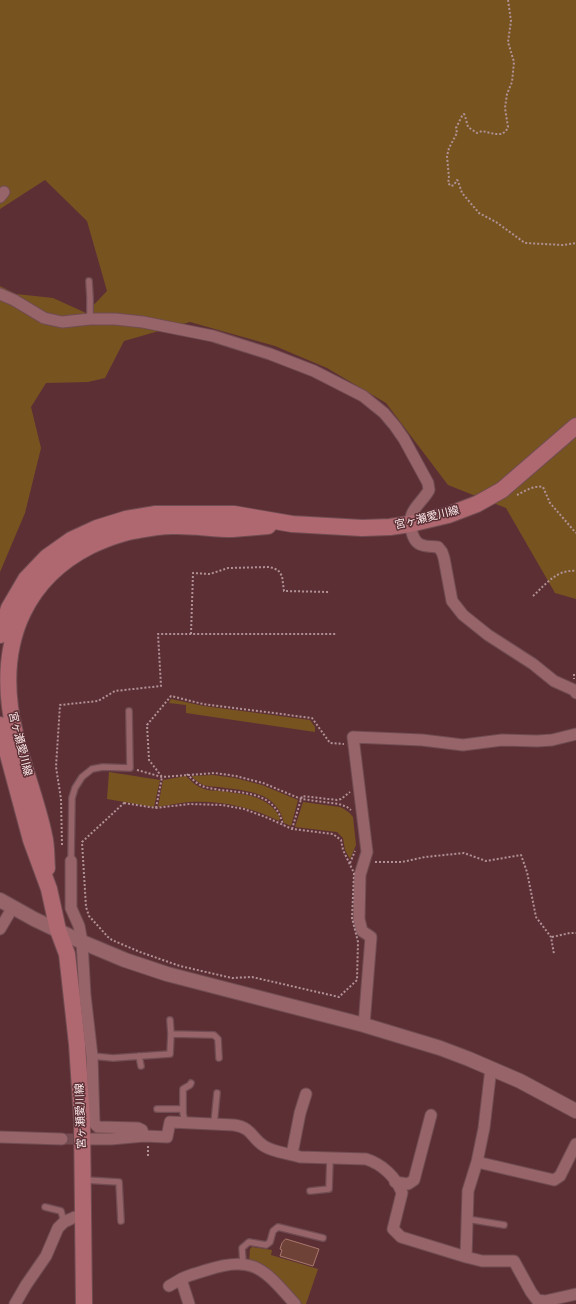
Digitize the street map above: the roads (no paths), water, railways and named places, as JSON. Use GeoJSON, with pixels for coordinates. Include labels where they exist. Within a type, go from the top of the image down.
{"type":"FeatureCollection","features":[{"type":"Feature","properties":{"kind":"main road","name":"宮ヶ瀬愛川線"},"geometry":{"type":"LineString","coordinates":[[0,635],[9,608],[26,579],[47,557],[71,540],[97,528],[126,519],[156,514],[234,514],[292,524],[362,528],[390,527],[410,524],[448,515],[477,504],[502,490],[576,426]]}},
{"type":"Feature","properties":{"kind":"main road","name":"宮ヶ瀬愛川線"},"geometry":{"type":"LineString","coordinates":[[49,889],[45,836],[14,730],[8,683],[9,660],[13,637],[23,612],[37,589],[55,569],[76,553],[104,539],[137,530],[172,526],[232,529],[292,524]]}},
{"type":"Feature","properties":{"kind":"main road","name":"宮ヶ瀬愛川線"},"geometry":{"type":"LineString","coordinates":[[0,725],[31,840],[49,889],[58,930],[67,954],[88,1124],[82,1180],[84,1304]]}},
{"type":"Feature","properties":{"kind":"main road","name":"宮ヶ瀬愛川線"},"geometry":{"type":"LineString","coordinates":[[58,930],[73,1129],[75,1186],[69,1219],[75,1304]]}},
{"type":"Feature","properties":{"kind":"street"},"geometry":{"type":"LineString","coordinates":[[0,294],[14,300],[44,318],[62,322],[90,319],[142,322],[213,336],[270,354],[306,368],[363,396],[384,413],[395,426],[428,483],[429,490],[425,498],[417,505],[412,514],[410,524],[417,542],[422,545],[438,547],[442,552],[452,601],[463,614],[488,635],[533,664],[554,681],[576,692]]}},
{"type":"Feature","properties":{"kind":"street"},"geometry":{"type":"LineString","coordinates":[[364,1025],[371,937],[362,931],[359,919],[360,875],[367,852],[353,737],[422,740],[463,745],[502,740],[552,740],[576,734]]}},
{"type":"Feature","properties":{"kind":"street"},"geometry":{"type":"LineString","coordinates":[[72,861],[71,908],[79,926],[82,942],[85,995],[92,1056],[88,1124],[98,1127],[138,1128],[142,1130],[144,1136]]}},
{"type":"Feature","properties":{"kind":"street"},"geometry":{"type":"LineString","coordinates":[[0,900],[82,942],[125,960],[167,974],[364,1025],[440,1048],[520,1081],[576,1111]]}},
{"type":"Feature","properties":{"kind":"street"},"geometry":{"type":"LineString","coordinates":[[0,929],[13,907]]}},
{"type":"Feature","properties":{"kind":"street"},"geometry":{"type":"LineString","coordinates":[[466,1257],[468,1190],[477,1162],[484,1128],[491,1068]]}},
{"type":"Feature","properties":{"kind":"street"},"geometry":{"type":"LineString","coordinates":[[292,1154],[295,1139],[308,1101]]}},
{"type":"Feature","properties":{"kind":"street"},"geometry":{"type":"LineString","coordinates":[[91,1139],[144,1136],[167,1137],[170,1122],[242,1126],[247,1129],[263,1146],[286,1154],[292,1154],[300,1157],[366,1159],[384,1168],[402,1194],[393,1228],[395,1232],[401,1236],[482,1261],[514,1261],[537,1300],[553,1302],[576,1294]]}},
{"type":"Feature","properties":{"kind":"street"},"geometry":{"type":"LineString","coordinates":[[395,1182],[408,1184],[414,1180],[420,1167],[431,1122]]}},
{"type":"Feature","properties":{"kind":"street"},"geometry":{"type":"LineString","coordinates":[[0,1137],[62,1139]]}},
{"type":"Feature","properties":{"kind":"street"},"geometry":{"type":"LineString","coordinates":[[477,1162],[530,1172],[554,1180],[560,1176],[576,1144]]}},
{"type":"Feature","properties":{"kind":"street"},"geometry":{"type":"LineString","coordinates":[[15,1304],[46,1256],[58,1228],[69,1219]]}},
{"type":"Feature","properties":{"kind":"street"},"geometry":{"type":"LineString","coordinates":[[169,1286],[186,1276],[223,1265],[243,1263],[268,1275],[295,1304]]}},
{"type":"Feature","properties":{"kind":"street"},"geometry":{"type":"LineString","coordinates":[[181,1279],[188,1304]]}},
{"type":"Feature","properties":{"kind":"lane"},"geometry":{"type":"LineString","coordinates":[[89,281],[90,319]]}},
{"type":"Feature","properties":{"kind":"lane"},"geometry":{"type":"LineString","coordinates":[[72,861],[72,798],[75,788],[82,777],[92,770],[103,767],[130,768],[129,711]]}},
{"type":"Feature","properties":{"kind":"lane"},"geometry":{"type":"LineString","coordinates":[[92,1056],[112,1058],[170,1054],[170,1020]]}},
{"type":"Feature","properties":{"kind":"lane"},"geometry":{"type":"LineString","coordinates":[[171,1034],[214,1035],[218,1039],[219,1058]]}},
{"type":"Feature","properties":{"kind":"lane"},"geometry":{"type":"LineString","coordinates":[[218,1049],[226,1049]]}},
{"type":"Feature","properties":{"kind":"lane"},"geometry":{"type":"LineString","coordinates":[[139,1056],[141,1066]]}},
{"type":"Feature","properties":{"kind":"lane"},"geometry":{"type":"LineString","coordinates":[[185,1122],[183,1113],[183,1089],[191,1083]]}},
{"type":"Feature","properties":{"kind":"lane"},"geometry":{"type":"LineString","coordinates":[[214,1124],[217,1094]]}},
{"type":"Feature","properties":{"kind":"lane"},"geometry":{"type":"LineString","coordinates":[[157,1109],[181,1109],[184,1111]]}},
{"type":"Feature","properties":{"kind":"lane"},"geometry":{"type":"LineString","coordinates":[[310,1192],[329,1189],[330,1158]]}},
{"type":"Feature","properties":{"kind":"lane"},"geometry":{"type":"LineString","coordinates":[[82,1180],[119,1182],[121,1221]]}},
{"type":"Feature","properties":{"kind":"lane"},"geometry":{"type":"LineString","coordinates":[[45,1207],[61,1211],[69,1219]]}},
{"type":"Feature","properties":{"kind":"lane"},"geometry":{"type":"LineString","coordinates":[[121,1209],[128,1209]]}},
{"type":"Feature","properties":{"kind":"lane"},"geometry":{"type":"LineString","coordinates":[[467,1219],[504,1225]]}},
{"type":"Feature","properties":{"kind":"lane"},"geometry":{"type":"LineString","coordinates":[[243,1263],[242,1248],[249,1242],[266,1245],[270,1242],[273,1231],[278,1228],[323,1238]]}},
{"type":"Feature","properties":{"kind":"tunnel"},"geometry":{"type":"LineString","coordinates":[[62,1139],[88,1139]]}}]}
